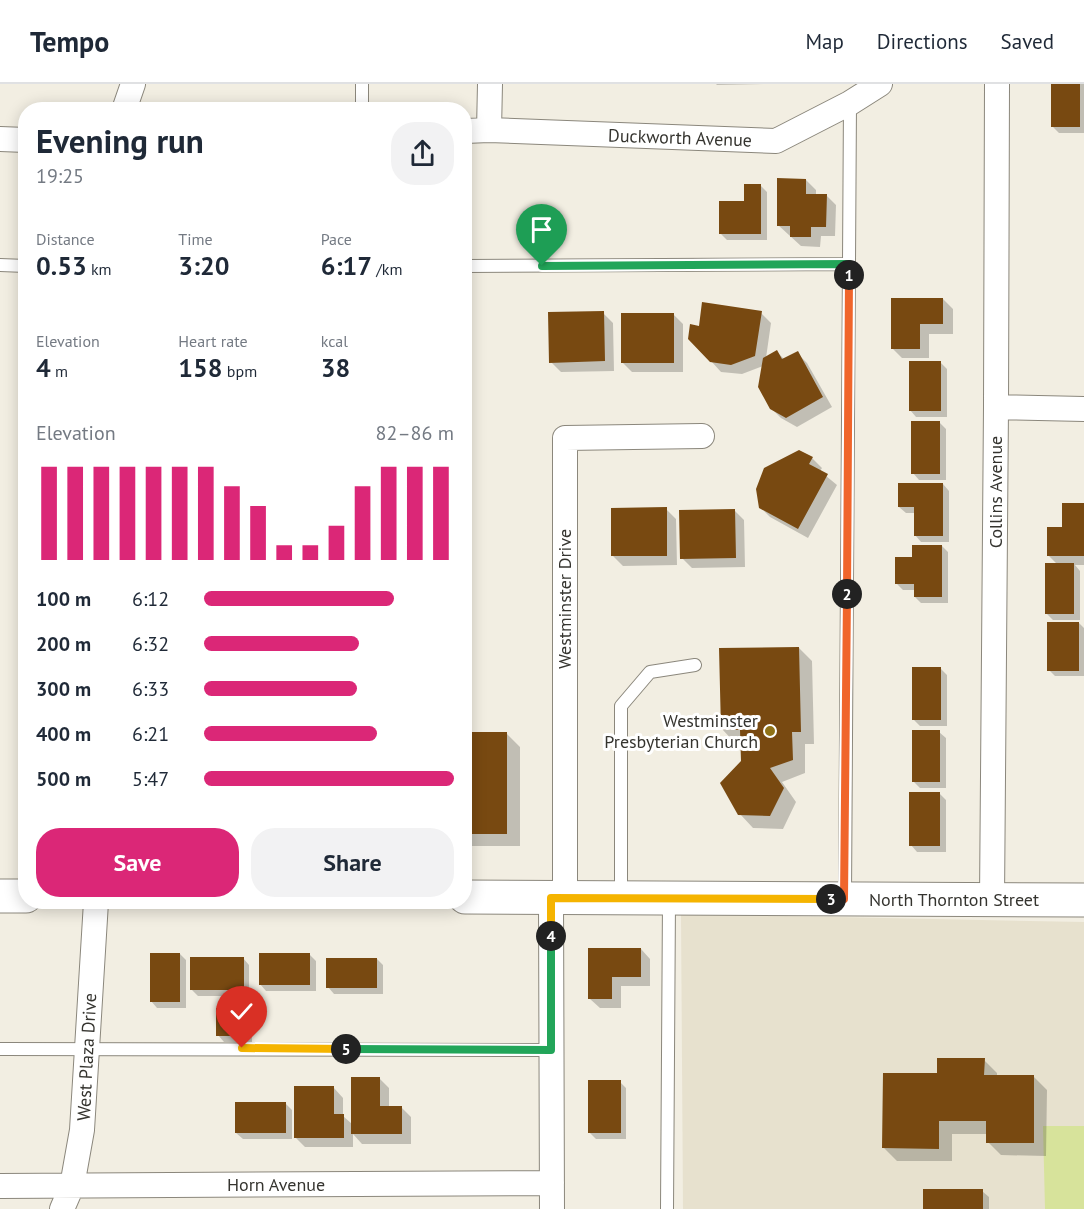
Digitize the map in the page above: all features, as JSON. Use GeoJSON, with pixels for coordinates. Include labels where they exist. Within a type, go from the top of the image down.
{"type":"FeatureCollection","features":[{"type":"Feature","properties":{"kind":"street"},"geometry":{"type":"LineString","coordinates":[[127,102],[133,84]]}},
{"type":"Feature","properties":{"kind":"street"},"geometry":{"type":"LineString","coordinates":[[489,130],[490,84]]}},
{"type":"Feature","properties":{"kind":"street","name":"Duckworth Avenue"},"geometry":{"type":"LineString","coordinates":[[472,131],[776,141],[850,103],[880,84]]}},
{"type":"Feature","properties":{"kind":"street","name":"Collins Avenue"},"geometry":{"type":"LineString","coordinates":[[992,900],[997,84]]}},
{"type":"Feature","properties":{"kind":"street"},"geometry":{"type":"LineString","coordinates":[[0,140],[18,140]]}},
{"type":"Feature","properties":{"kind":"street"},"geometry":{"type":"LineString","coordinates":[[996,406],[1084,410]]}},
{"type":"Feature","properties":{"kind":"street","name":"Westminster Drive"},"geometry":{"type":"LineString","coordinates":[[558,898],[565,438],[702,436]]}},
{"type":"Feature","properties":{"kind":"street"},"geometry":{"type":"LineString","coordinates":[[0,896],[18,896]]}},
{"type":"Feature","properties":{"kind":"street","name":"North Thornton Street"},"geometry":{"type":"LineString","coordinates":[[472,897],[1084,900]]}},
{"type":"Feature","properties":{"kind":"street"},"geometry":{"type":"LineString","coordinates":[[552,1209],[551,1050],[558,898]]}},
{"type":"Feature","properties":{"kind":"street","name":"West Plaza Drive"},"geometry":{"type":"LineString","coordinates":[[62,1209],[72,1185],[82,1130],[96,909]]}},
{"type":"Feature","properties":{"kind":"street","name":"Horn Avenue"},"geometry":{"type":"LineString","coordinates":[[0,1185],[552,1184]]}},
{"type":"Feature","properties":{"kind":"lane"},"geometry":{"type":"LineString","coordinates":[[362,84],[362,102]]}},
{"type":"Feature","properties":{"kind":"lane"},"geometry":{"type":"LineString","coordinates":[[844,899],[850,103]]}},
{"type":"Feature","properties":{"kind":"lane"},"geometry":{"type":"LineString","coordinates":[[472,266],[849,264]]}},
{"type":"Feature","properties":{"kind":"lane"},"geometry":{"type":"LineString","coordinates":[[0,265],[18,266]]}},
{"type":"Feature","properties":{"kind":"lane"},"geometry":{"type":"LineString","coordinates":[[621,898],[621,706],[650,672],[695,665]]}},
{"type":"Feature","properties":{"kind":"lane"},"geometry":{"type":"LineString","coordinates":[[667,1209],[669,899]]}},
{"type":"Feature","properties":{"kind":"lane"},"geometry":{"type":"LineString","coordinates":[[0,1048],[551,1050]]}},
{"type":"Feature","properties":{"kind":"shaded area"},"geometry":{"type":"Polygon","coordinates":[[[681,914],[1084,922],[1084,1209],[683,1209],[681,914]]]}},
{"type":"Feature","properties":{"kind":"green space"},"geometry":{"type":"Polygon","coordinates":[[[1043,1126],[1084,1126],[1084,1209],[1045,1209],[1043,1126]]]}},
{"type":"Feature","properties":{"kind":"building"},"geometry":{"type":"Polygon","coordinates":[[[1051,84],[1080,84],[1080,127],[1051,127],[1051,84]]]}},
{"type":"Feature","properties":{"kind":"building"},"geometry":{"type":"Polygon","coordinates":[[[777,178],[806,179],[806,194],[827,194],[826,227],[811,227],[811,237],[790,237],[790,226],[777,226],[777,178]]]}},
{"type":"Feature","properties":{"kind":"building"},"geometry":{"type":"Polygon","coordinates":[[[744,184],[761,184],[761,234],[719,234],[719,201],[744,201],[744,184]]]}},
{"type":"Feature","properties":{"kind":"building"},"geometry":{"type":"Polygon","coordinates":[[[891,298],[943,298],[943,324],[920,324],[920,349],[891,349],[891,298]]]}},
{"type":"Feature","properties":{"kind":"building"},"geometry":{"type":"Polygon","coordinates":[[[702,302],[762,311],[755,356],[731,365],[710,362],[688,339],[690,324],[699,326],[702,302]]]}},
{"type":"Feature","properties":{"kind":"building"},"geometry":{"type":"Polygon","coordinates":[[[604,311],[605,361],[549,363],[548,312],[604,311]]]}},
{"type":"Feature","properties":{"kind":"building"},"geometry":{"type":"Polygon","coordinates":[[[621,313],[674,313],[674,363],[621,363],[621,313]]]}},
{"type":"Feature","properties":{"kind":"building"},"geometry":{"type":"Polygon","coordinates":[[[777,350],[782,359],[798,351],[823,397],[786,418],[770,409],[758,387],[763,358],[777,350]]]}},
{"type":"Feature","properties":{"kind":"building"},"geometry":{"type":"Polygon","coordinates":[[[909,361],[941,361],[941,411],[909,411],[909,361]]]}},
{"type":"Feature","properties":{"kind":"building"},"geometry":{"type":"Polygon","coordinates":[[[911,421],[940,421],[940,474],[911,474],[911,421]]]}},
{"type":"Feature","properties":{"kind":"building"},"geometry":{"type":"Polygon","coordinates":[[[799,450],[813,457],[809,464],[828,474],[798,529],[759,508],[756,489],[764,468],[799,450]]]}},
{"type":"Feature","properties":{"kind":"building"},"geometry":{"type":"Polygon","coordinates":[[[898,483],[943,483],[943,536],[914,536],[914,507],[898,507],[898,483]]]}},
{"type":"Feature","properties":{"kind":"building"},"geometry":{"type":"Polygon","coordinates":[[[1062,503],[1084,503],[1084,556],[1047,556],[1047,527],[1062,527],[1062,503]]]}},
{"type":"Feature","properties":{"kind":"building"},"geometry":{"type":"Polygon","coordinates":[[[667,507],[667,556],[611,556],[611,508],[667,507]]]}},
{"type":"Feature","properties":{"kind":"building"},"geometry":{"type":"Polygon","coordinates":[[[735,509],[736,558],[680,559],[679,510],[735,509]]]}},
{"type":"Feature","properties":{"kind":"building"},"geometry":{"type":"Polygon","coordinates":[[[912,545],[942,545],[942,597],[914,597],[914,584],[895,584],[895,557],[912,557],[912,545]]]}},
{"type":"Feature","properties":{"kind":"building"},"geometry":{"type":"Polygon","coordinates":[[[1045,563],[1074,563],[1074,614],[1045,614],[1045,563]]]}},
{"type":"Feature","properties":{"kind":"building"},"geometry":{"type":"Polygon","coordinates":[[[1047,622],[1079,622],[1079,671],[1047,671],[1047,622]]]}},
{"type":"Feature","properties":{"kind":"building","name":"Westminster Presbyterian Church"},"geometry":{"type":"Polygon","coordinates":[[[799,647],[801,732],[792,732],[793,760],[770,768],[784,788],[770,816],[738,815],[720,783],[741,761],[740,730],[721,730],[719,648],[799,647]]]}},
{"type":"Feature","properties":{"kind":"building"},"geometry":{"type":"Polygon","coordinates":[[[912,667],[941,667],[941,720],[912,720],[912,667]]]}},
{"type":"Feature","properties":{"kind":"building"},"geometry":{"type":"Polygon","coordinates":[[[912,730],[940,730],[940,782],[912,782],[912,730]]]}},
{"type":"Feature","properties":{"kind":"building"},"geometry":{"type":"Polygon","coordinates":[[[472,732],[507,732],[507,834],[472,834],[472,732]]]}},
{"type":"Feature","properties":{"kind":"building"},"geometry":{"type":"Polygon","coordinates":[[[909,792],[940,792],[940,846],[909,846],[909,792]]]}},
{"type":"Feature","properties":{"kind":"building"},"geometry":{"type":"Polygon","coordinates":[[[588,948],[641,948],[641,977],[612,977],[612,999],[588,999],[588,948]]]}},
{"type":"Feature","properties":{"kind":"building"},"geometry":{"type":"Polygon","coordinates":[[[150,953],[180,953],[180,1002],[150,1002],[150,953]]]}},
{"type":"Feature","properties":{"kind":"building"},"geometry":{"type":"Polygon","coordinates":[[[259,953],[310,953],[310,985],[259,985],[259,953]]]}},
{"type":"Feature","properties":{"kind":"building"},"geometry":{"type":"Polygon","coordinates":[[[190,957],[244,957],[244,990],[190,990],[190,957]]]}},
{"type":"Feature","properties":{"kind":"building"},"geometry":{"type":"Polygon","coordinates":[[[326,958],[377,958],[377,988],[326,988],[326,958]]]}},
{"type":"Feature","properties":{"kind":"building"},"geometry":{"type":"Polygon","coordinates":[[[216,1008],[246,1008],[246,1036],[216,1036],[216,1008]]]}},
{"type":"Feature","properties":{"kind":"building"},"geometry":{"type":"Polygon","coordinates":[[[937,1058],[985,1058],[984,1075],[1034,1075],[1034,1143],[986,1143],[986,1121],[939,1121],[939,1149],[882,1148],[883,1073],[937,1073],[937,1058]]]}},
{"type":"Feature","properties":{"kind":"building"},"geometry":{"type":"Polygon","coordinates":[[[351,1077],[380,1077],[380,1106],[402,1106],[402,1134],[351,1134],[351,1077]]]}},
{"type":"Feature","properties":{"kind":"building"},"geometry":{"type":"Polygon","coordinates":[[[588,1080],[621,1080],[621,1133],[588,1133],[588,1080]]]}},
{"type":"Feature","properties":{"kind":"building"},"geometry":{"type":"Polygon","coordinates":[[[294,1086],[334,1086],[334,1114],[344,1114],[344,1138],[294,1138],[294,1086]]]}},
{"type":"Feature","properties":{"kind":"building"},"geometry":{"type":"Polygon","coordinates":[[[235,1102],[286,1102],[286,1133],[235,1133],[235,1102]]]}},
{"type":"Feature","properties":{"kind":"building"},"geometry":{"type":"Polygon","coordinates":[[[923,1189],[983,1189],[983,1209],[923,1209],[923,1189]]]}},
{"type":"Feature","properties":{"kind":"place","name":"Westminster Presbyterian Church"},"geometry":{"type":"Point","coordinates":[770,731]}},
{"type":"Feature","properties":{"kind":"route"},"geometry":{"type":"LineString","coordinates":[[242,1048],[551,1050],[551,898],[844,899],[849,264],[542,266]]}}]}
